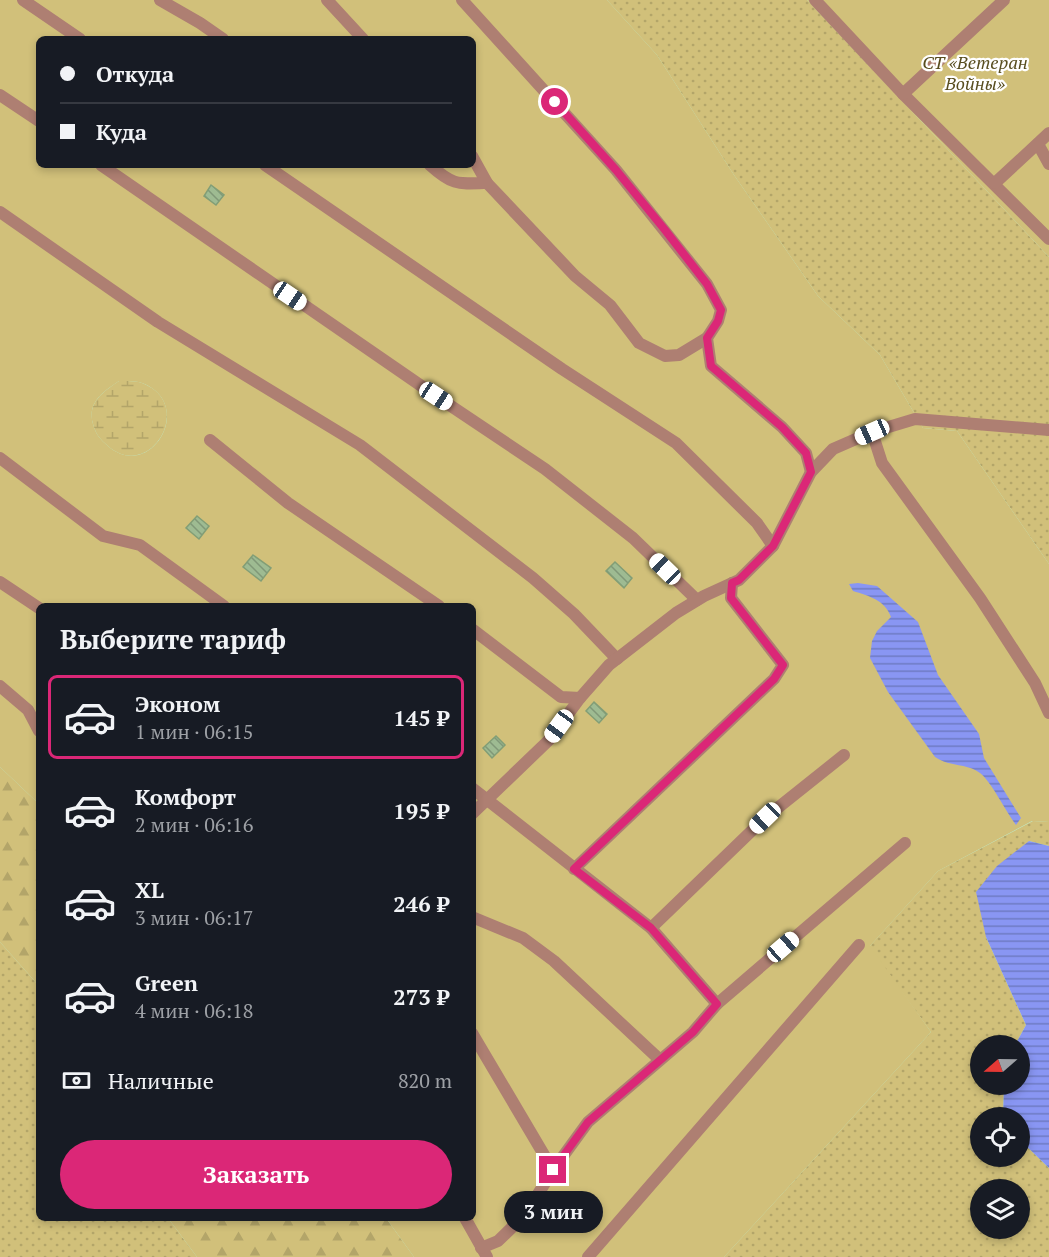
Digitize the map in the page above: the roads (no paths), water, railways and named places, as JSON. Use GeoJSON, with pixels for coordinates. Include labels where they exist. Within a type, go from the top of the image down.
{"type":"FeatureCollection","features":[{"type":"Feature","properties":{"kind":"street"},"geometry":{"type":"LineString","coordinates":[[23,0],[76,36]]}},
{"type":"Feature","properties":{"kind":"street"},"geometry":{"type":"LineString","coordinates":[[160,0],[219,36]]}},
{"type":"Feature","properties":{"kind":"street"},"geometry":{"type":"LineString","coordinates":[[327,0],[360,36]]}},
{"type":"Feature","properties":{"kind":"street"},"geometry":{"type":"LineString","coordinates":[[462,0],[616,170],[707,284],[721,310],[718,321],[707,338],[679,356],[665,356],[639,343],[610,305],[575,276],[487,183],[476,163]]}},
{"type":"Feature","properties":{"kind":"street"},"geometry":{"type":"LineString","coordinates":[[903,94],[1004,0]]}},
{"type":"Feature","properties":{"kind":"street"},"geometry":{"type":"LineString","coordinates":[[821,2],[903,94],[1049,239]]}},
{"type":"Feature","properties":{"kind":"street"},"geometry":{"type":"LineString","coordinates":[[0,95],[36,119]]}},
{"type":"Feature","properties":{"kind":"street"},"geometry":{"type":"LineString","coordinates":[[995,183],[1049,133]]}},
{"type":"Feature","properties":{"kind":"street"},"geometry":{"type":"LineString","coordinates":[[1038,144],[1049,164]]}},
{"type":"Feature","properties":{"kind":"street"},"geometry":{"type":"LineString","coordinates":[[105,168],[545,469],[633,538],[697,600]]}},
{"type":"Feature","properties":{"kind":"street"},"geometry":{"type":"LineString","coordinates":[[269,168],[562,369],[676,443],[758,523],[773,546]]}},
{"type":"Feature","properties":{"kind":"street"},"geometry":{"type":"LineString","coordinates":[[433,168],[447,180],[465,184],[487,183]]}},
{"type":"Feature","properties":{"kind":"street"},"geometry":{"type":"LineString","coordinates":[[0,212],[158,322],[360,445],[533,578],[574,614],[618,659]]}},
{"type":"Feature","properties":{"kind":"street"},"geometry":{"type":"LineString","coordinates":[[707,338],[711,366],[782,427],[806,453],[811,472]]}},
{"type":"Feature","properties":{"kind":"street"},"geometry":{"type":"LineString","coordinates":[[476,810],[549,740],[580,698],[609,665],[676,613],[739,580],[773,546],[811,472],[833,449],[872,432],[915,419],[1049,430]]}},
{"type":"Feature","properties":{"kind":"street"},"geometry":{"type":"LineString","coordinates":[[872,432],[882,463],[980,598],[1035,683],[1049,713]]}},
{"type":"Feature","properties":{"kind":"street"},"geometry":{"type":"LineString","coordinates":[[210,440],[288,503],[436,603]]}},
{"type":"Feature","properties":{"kind":"street"},"geometry":{"type":"LineString","coordinates":[[0,458],[103,536],[140,545],[220,603]]}},
{"type":"Feature","properties":{"kind":"street"},"geometry":{"type":"LineString","coordinates":[[0,582],[36,606]]}},
{"type":"Feature","properties":{"kind":"street"},"geometry":{"type":"LineString","coordinates":[[574,869],[774,679],[783,665],[731,598],[732,583]]}},
{"type":"Feature","properties":{"kind":"street"},"geometry":{"type":"LineString","coordinates":[[476,632],[561,697],[580,698]]}},
{"type":"Feature","properties":{"kind":"street"},"geometry":{"type":"LineString","coordinates":[[0,686],[28,710],[36,725]]}},
{"type":"Feature","properties":{"kind":"street"},"geometry":{"type":"LineString","coordinates":[[651,928],[765,818],[844,754]]}},
{"type":"Feature","properties":{"kind":"street"},"geometry":{"type":"LineString","coordinates":[[476,791],[651,928],[717,1004]]}},
{"type":"Feature","properties":{"kind":"street"},"geometry":{"type":"LineString","coordinates":[[467,1221],[484,1252],[498,1241],[525,1215],[553,1170],[588,1122],[693,1032],[717,1004],[905,843]]}},
{"type":"Feature","properties":{"kind":"street"},"geometry":{"type":"LineString","coordinates":[[476,919],[524,938],[554,961],[659,1059]]}},
{"type":"Feature","properties":{"kind":"street"},"geometry":{"type":"LineString","coordinates":[[588,1257],[859,945]]}},
{"type":"Feature","properties":{"kind":"street"},"geometry":{"type":"LineString","coordinates":[[476,1040],[553,1170]]}},
{"type":"Feature","properties":{"kind":"water"},"geometry":{"type":"Polygon","coordinates":[[[849,584],[877,586],[918,622],[938,675],[979,734],[984,758],[1021,818],[1016,825],[980,773],[935,757],[888,692],[870,658],[872,641],[877,631],[891,617],[881,603],[853,591],[849,584]]]}},
{"type":"Feature","properties":{"kind":"water"},"geometry":{"type":"Polygon","coordinates":[[[1029,841],[1049,846],[1049,1168],[1030,1150],[1030,1107],[1003,1107],[1004,1095],[1030,1095],[1030,1035],[1020,1035],[1026,1025],[986,937],[976,892],[997,866],[1029,841]]]}},
{"type":"Feature","properties":{"kind":"park label","name":"СТ «Ветеран Войны»"},"geometry":{"type":"Point","coordinates":[975,73]}}]}
